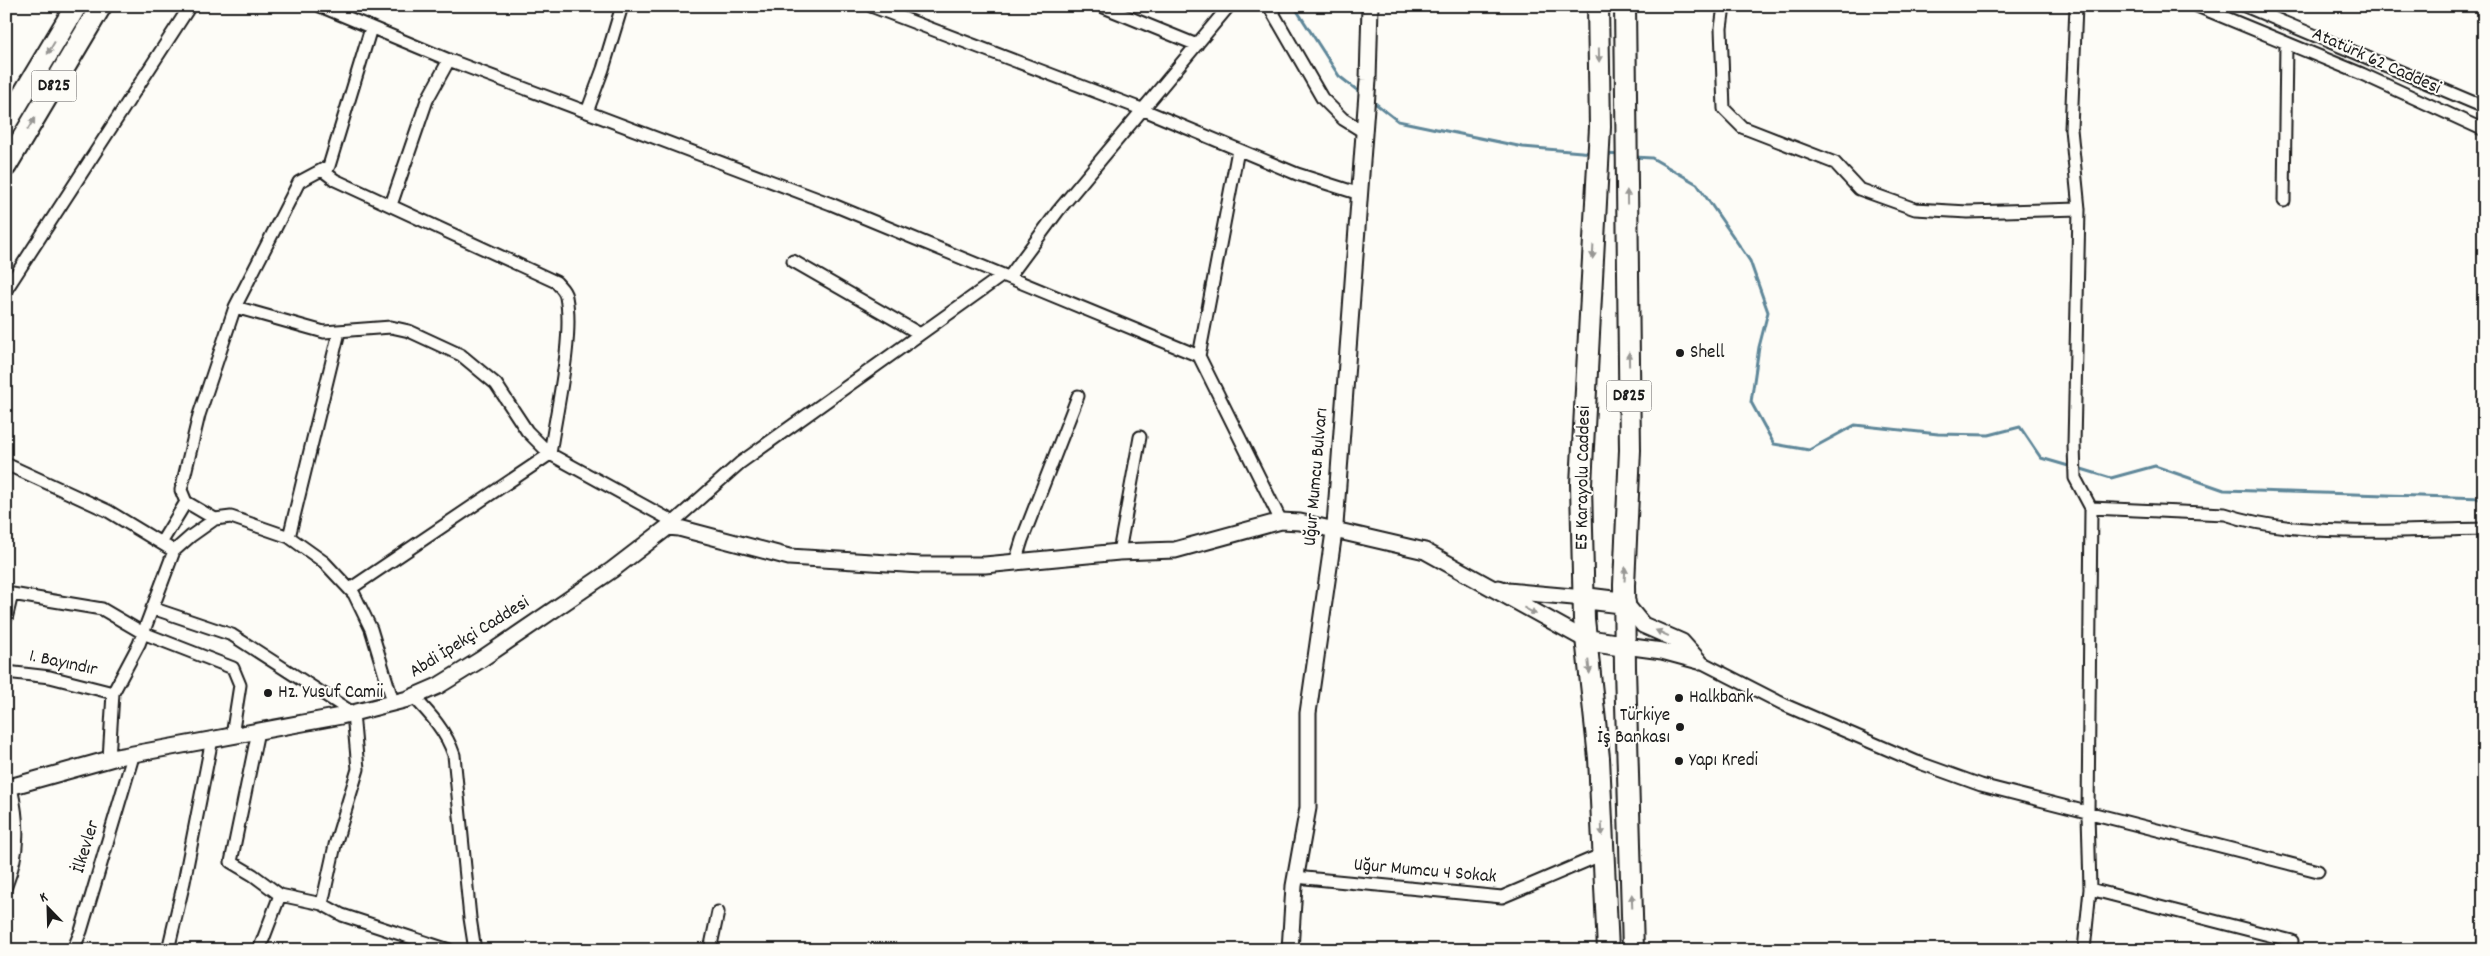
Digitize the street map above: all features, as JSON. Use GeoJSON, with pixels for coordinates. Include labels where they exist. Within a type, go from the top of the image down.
{"type":"FeatureCollection","features":[{"type":"Feature","properties":{"kind":"highway","name":"D825"},"geometry":{"type":"LineString","coordinates":[[6,123],[76,6]]}},
{"type":"Feature","properties":{"kind":"highway","name":"D825"},"geometry":{"type":"LineString","coordinates":[[6,166],[101,6]]}},
{"type":"Feature","properties":{"kind":"highway","name":"E5 Karayolu Caddesi"},"geometry":{"type":"LineString","coordinates":[[1598,6],[1600,127],[1581,484],[1586,640],[1599,758],[1608,950]]}},
{"type":"Feature","properties":{"kind":"highway","name":"D825"},"geometry":{"type":"LineString","coordinates":[[1625,6],[1630,450],[1625,646],[1633,950]]}},
{"type":"Feature","properties":{"kind":"highway"},"geometry":{"type":"LineString","coordinates":[[1584,598],[1625,603]]}},
{"type":"Feature","properties":{"kind":"highway"},"geometry":{"type":"LineString","coordinates":[[1586,640],[1625,646]]}},
{"type":"Feature","properties":{"kind":"street"},"geometry":{"type":"LineString","coordinates":[[6,290],[190,6]]}},
{"type":"Feature","properties":{"kind":"street"},"geometry":{"type":"LineString","coordinates":[[587,112],[604,70],[622,6]]}},
{"type":"Feature","properties":{"kind":"street"},"geometry":{"type":"LineString","coordinates":[[871,6],[1144,110],[1297,174],[1360,194]]}},
{"type":"Feature","properties":{"kind":"street"},"geometry":{"type":"LineString","coordinates":[[1101,6],[1197,45]]}},
{"type":"Feature","properties":{"kind":"street"},"geometry":{"type":"LineString","coordinates":[[671,524],[740,463],[920,334],[1006,276],[1229,6]]}},
{"type":"Feature","properties":{"kind":"street"},"geometry":{"type":"LineString","coordinates":[[1269,6],[1322,98],[1342,119],[1364,132]]}},
{"type":"Feature","properties":{"kind":"street","name":"Uğur Mumcu Bulvarı"},"geometry":{"type":"LineString","coordinates":[[1290,950],[1296,877],[1308,808],[1308,713],[1335,530],[1368,80],[1370,6]]}},
{"type":"Feature","properties":{"kind":"street"},"geometry":{"type":"LineString","coordinates":[[1724,6],[1722,28],[1724,109],[1742,126],[1835,163],[1859,189],[1915,209],[1968,212],[2079,208]]}},
{"type":"Feature","properties":{"kind":"street"},"geometry":{"type":"LineString","coordinates":[[2076,6],[2071,128],[2079,208],[2074,445],[2075,478],[2091,508],[2088,813],[2090,889],[2084,950]]}},
{"type":"Feature","properties":{"kind":"street","name":"Atatürk 62 Caddesi"},"geometry":{"type":"LineString","coordinates":[[2197,6],[2362,74],[2484,130]]}},
{"type":"Feature","properties":{"kind":"street","name":"Atatürk 62 Caddesi"},"geometry":{"type":"LineString","coordinates":[[2245,6],[2484,107]]}},
{"type":"Feature","properties":{"kind":"street"},"geometry":{"type":"LineString","coordinates":[[322,7],[448,60],[831,204],[1199,356]]}},
{"type":"Feature","properties":{"kind":"street"},"geometry":{"type":"LineString","coordinates":[[215,519],[186,502],[181,490],[199,415],[235,307],[299,182],[329,166],[371,28]]}},
{"type":"Feature","properties":{"kind":"street"},"geometry":{"type":"LineString","coordinates":[[2284,201],[2286,43]]}},
{"type":"Feature","properties":{"kind":"street"},"geometry":{"type":"LineString","coordinates":[[391,205],[427,100],[448,60]]}},
{"type":"Feature","properties":{"kind":"street"},"geometry":{"type":"LineString","coordinates":[[1238,150],[1199,356],[1281,521]]}},
{"type":"Feature","properties":{"kind":"street"},"geometry":{"type":"LineString","coordinates":[[322,170],[335,180],[556,282],[564,290],[566,298],[567,337],[550,454],[350,590]]}},
{"type":"Feature","properties":{"kind":"street"},"geometry":{"type":"LineString","coordinates":[[793,261],[920,334]]}},
{"type":"Feature","properties":{"kind":"street"},"geometry":{"type":"LineString","coordinates":[[235,307],[324,332],[391,327],[409,331],[461,355],[496,384],[527,431],[550,454],[679,528],[789,557],[921,565],[1020,563],[1119,552],[1175,550],[1281,521],[1300,522],[1425,551],[1586,640]]}},
{"type":"Feature","properties":{"kind":"street"},"geometry":{"type":"LineString","coordinates":[[289,537],[339,332]]}},
{"type":"Feature","properties":{"kind":"street"},"geometry":{"type":"LineString","coordinates":[[1020,563],[1018,553],[1022,540],[1078,396]]}},
{"type":"Feature","properties":{"kind":"street"},"geometry":{"type":"LineString","coordinates":[[1119,552],[1140,437]]}},
{"type":"Feature","properties":{"kind":"street"},"geometry":{"type":"LineString","coordinates":[[6,464],[108,511],[174,551]]}},
{"type":"Feature","properties":{"kind":"street"},"geometry":{"type":"LineString","coordinates":[[161,543],[186,502]]}},
{"type":"Feature","properties":{"kind":"street"},"geometry":{"type":"LineString","coordinates":[[2091,508],[2225,514],[2246,522],[2316,530],[2484,528]]}},
{"type":"Feature","properties":{"kind":"street"},"geometry":{"type":"LineString","coordinates":[[109,759],[113,693],[143,632],[174,551],[215,519],[231,517],[289,537],[324,562],[350,590],[370,629],[393,702]]}},
{"type":"Feature","properties":{"kind":"street","name":"Abdi İpekçi Caddesi"},"geometry":{"type":"LineString","coordinates":[[9,787],[109,759],[353,713],[413,696],[438,686],[480,660],[612,570],[671,524]]}},
{"type":"Feature","properties":{"kind":"street"},"geometry":{"type":"LineString","coordinates":[[1472,578],[1508,591],[1584,598]]}},
{"type":"Feature","properties":{"kind":"street"},"geometry":{"type":"LineString","coordinates":[[6,619],[9,593],[102,609],[143,632],[233,668],[240,685],[232,736]]}},
{"type":"Feature","properties":{"kind":"street"},"geometry":{"type":"LineString","coordinates":[[1625,603],[1643,625],[1682,642],[1699,661]]}},
{"type":"Feature","properties":{"kind":"street"},"geometry":{"type":"LineString","coordinates":[[152,608],[232,635],[353,713],[358,769],[335,844],[322,904]]}},
{"type":"Feature","properties":{"kind":"street"},"geometry":{"type":"LineString","coordinates":[[1625,646],[1662,651],[1699,661],[1787,706],[1917,762],[1981,785],[2318,871]]}},
{"type":"Feature","properties":{"kind":"street","name":"1. Bayındır"},"geometry":{"type":"LineString","coordinates":[[6,672],[50,677],[113,693]]}},
{"type":"Feature","properties":{"kind":"street"},"geometry":{"type":"LineString","coordinates":[[413,696],[442,729],[454,755],[470,918],[475,950]]}},
{"type":"Feature","properties":{"kind":"street"},"geometry":{"type":"LineString","coordinates":[[258,731],[231,862],[254,875],[280,895],[322,904],[342,915],[449,950]]}},
{"type":"Feature","properties":{"kind":"street"},"geometry":{"type":"LineString","coordinates":[[168,950],[212,739]]}},
{"type":"Feature","properties":{"kind":"street","name":"İlkevler"},"geometry":{"type":"LineString","coordinates":[[73,950],[81,931],[134,754]]}},
{"type":"Feature","properties":{"kind":"street"},"geometry":{"type":"LineString","coordinates":[[6,886],[14,867],[18,820],[9,787]]}},
{"type":"Feature","properties":{"kind":"street","name":"Uğur Mumcu 4 Sokak"},"geometry":{"type":"LineString","coordinates":[[1296,877],[1502,898],[1603,854]]}},
{"type":"Feature","properties":{"kind":"street"},"geometry":{"type":"LineString","coordinates":[[2090,889],[2292,941]]}},
{"type":"Feature","properties":{"kind":"street"},"geometry":{"type":"LineString","coordinates":[[259,950],[280,895]]}},
{"type":"Feature","properties":{"kind":"street"},"geometry":{"type":"LineString","coordinates":[[710,950],[718,912]]}},
{"type":"Feature","properties":{"kind":"waterway"},"geometry":{"type":"LineString","coordinates":[[1294,6],[1339,76],[1362,94]]}},
{"type":"Feature","properties":{"kind":"waterway"},"geometry":{"type":"LineString","coordinates":[[1371,100],[1398,121],[1523,147],[1593,153]]}},
{"type":"Feature","properties":{"kind":"waterway"},"geometry":{"type":"LineString","coordinates":[[1606,154],[1620,155]]}},
{"type":"Feature","properties":{"kind":"waterway"},"geometry":{"type":"LineString","coordinates":[[1634,157],[1652,158],[1697,184],[1750,261],[1768,312],[1759,347],[1751,402],[1774,444],[1809,450],[1855,425],[1938,434],[1989,435],[2020,427],[2041,458],[2072,467]]}},
{"type":"Feature","properties":{"kind":"waterway"},"geometry":{"type":"LineString","coordinates":[[2078,468],[2111,478],[2155,466],[2224,490],[2484,498]]}},
{"type":"Feature","properties":{"kind":"place","name":"Shell"},"geometry":{"type":"Point","coordinates":[1680,353]}},
{"type":"Feature","properties":{"kind":"place","name":"Hz. Yusuf Camii"},"geometry":{"type":"Point","coordinates":[268,693]}},
{"type":"Feature","properties":{"kind":"place","name":"Halkbank"},"geometry":{"type":"Point","coordinates":[1679,698]}},
{"type":"Feature","properties":{"kind":"place","name":"Türkiye İş Bankası"},"geometry":{"type":"Point","coordinates":[1680,727]}},
{"type":"Feature","properties":{"kind":"place","name":"Yapı Kredi"},"geometry":{"type":"Point","coordinates":[1679,761]}}]}
